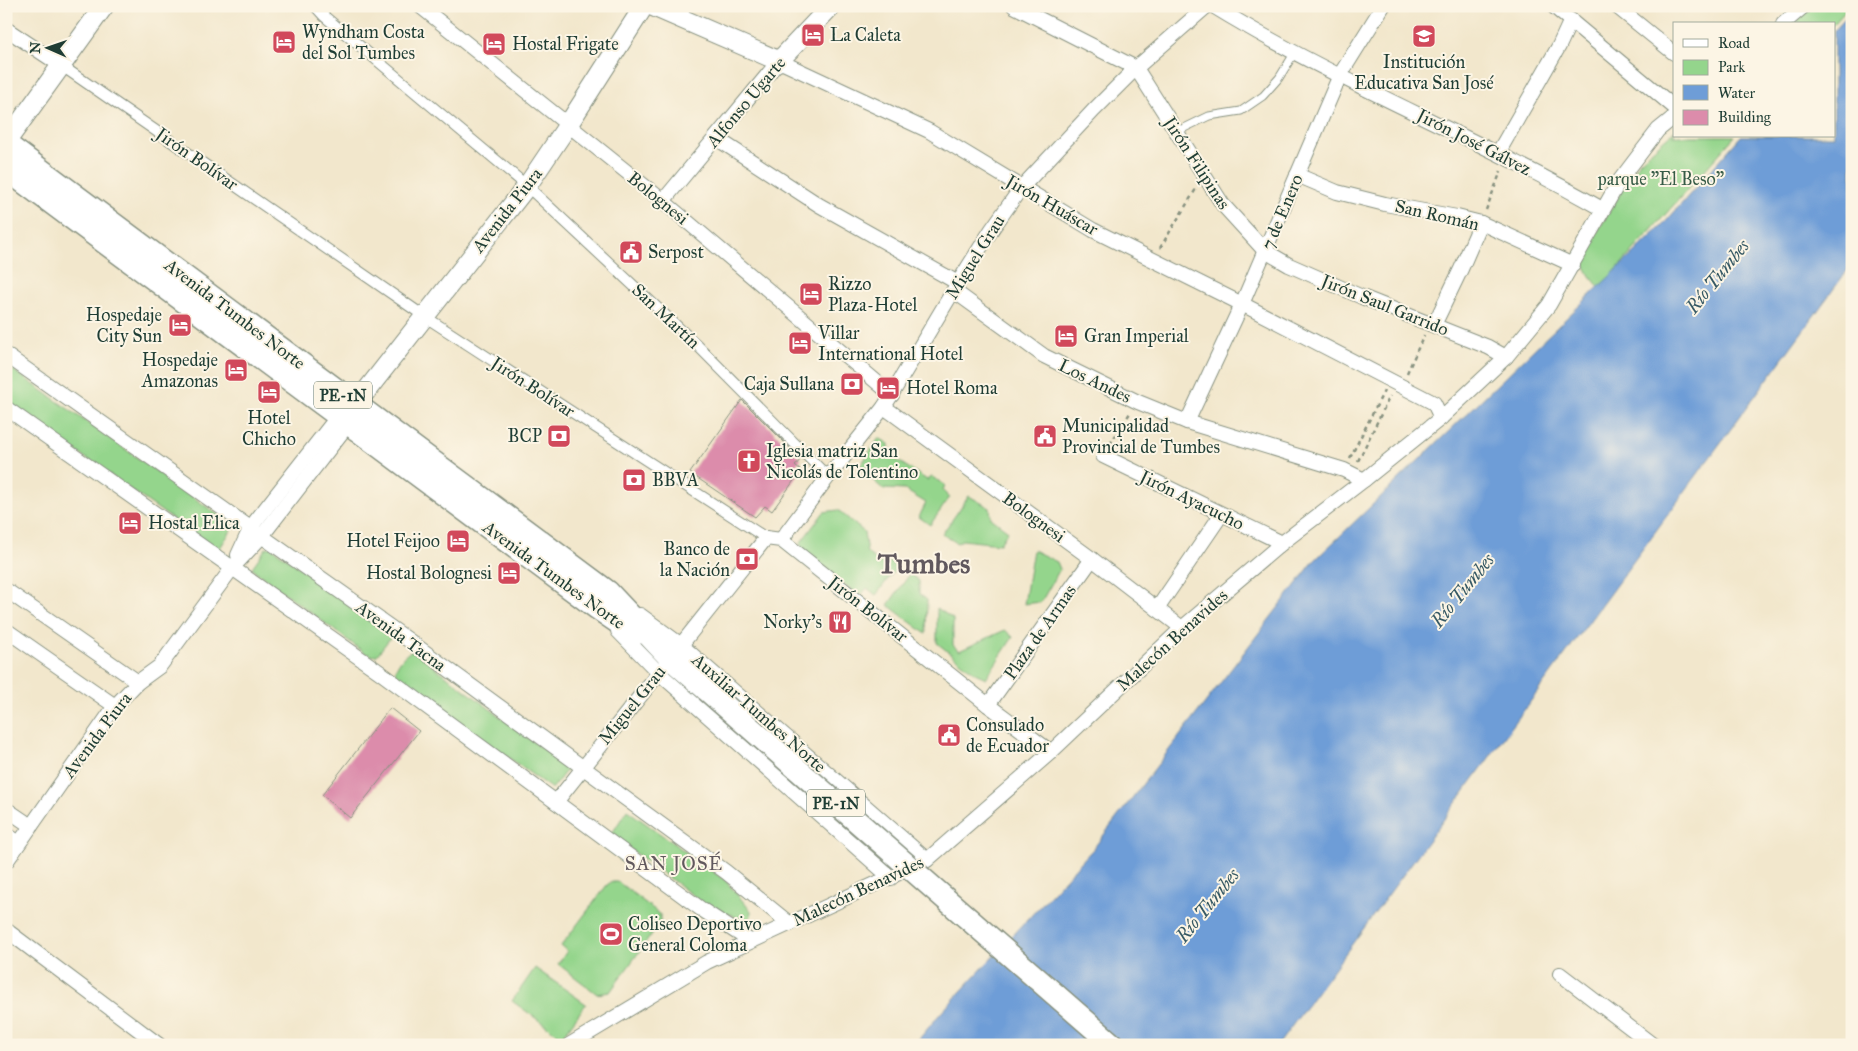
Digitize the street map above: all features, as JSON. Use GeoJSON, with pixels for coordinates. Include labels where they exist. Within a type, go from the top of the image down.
{"type":"FeatureCollection","features":[{"type":"Feature","properties":{"kind":"highway","name":"Avenida Tumbes Norte"},"geometry":{"type":"LineString","coordinates":[[6,143],[348,415]]}},
{"type":"Feature","properties":{"kind":"highway","name":"Avenida Tumbes Norte"},"geometry":{"type":"LineString","coordinates":[[6,169],[602,600],[1113,1045]]}},
{"type":"Feature","properties":{"kind":"main road"},"geometry":{"type":"LineString","coordinates":[[6,143],[104,6]]}},
{"type":"Feature","properties":{"kind":"main road","name":"Avenida Piura"},"geometry":{"type":"LineString","coordinates":[[348,415],[527,186],[644,6]]}},
{"type":"Feature","properties":{"kind":"main road","name":"Jirón Huáscar"},"geometry":{"type":"LineString","coordinates":[[652,6],[779,61]]}},
{"type":"Feature","properties":{"kind":"main road","name":"Alfonso Ugarte"},"geometry":{"type":"LineString","coordinates":[[779,61],[831,6]]}},
{"type":"Feature","properties":{"kind":"street","name":"San Martín"},"geometry":{"type":"LineString","coordinates":[[315,6],[324,16],[527,186],[697,345],[828,477]]}},
{"type":"Feature","properties":{"kind":"street","name":"Bolognesi"},"geometry":{"type":"LineString","coordinates":[[420,6],[663,201],[892,395]]}},
{"type":"Feature","properties":{"kind":"street"},"geometry":{"type":"LineString","coordinates":[[1014,6],[1101,52],[1136,68]]}},
{"type":"Feature","properties":{"kind":"street","name":"Miguel Grau"},"geometry":{"type":"LineString","coordinates":[[781,540],[884,407],[992,229],[1021,188],[1136,68],[1208,6]]}},
{"type":"Feature","properties":{"kind":"street","name":"Jirón José Gálvez"},"geometry":{"type":"LineString","coordinates":[[1213,6],[1295,52],[1502,155],[1602,209]]}},
{"type":"Feature","properties":{"kind":"street","name":"7 de Enero"},"geometry":{"type":"LineString","coordinates":[[1187,422],[1242,304],[1340,75],[1383,6]]}},
{"type":"Feature","properties":{"kind":"street"},"geometry":{"type":"LineString","coordinates":[[1553,6],[1673,106]]}},
{"type":"Feature","properties":{"kind":"street"},"geometry":{"type":"LineString","coordinates":[[1616,6],[1673,52]]}},
{"type":"Feature","properties":{"kind":"street"},"geometry":{"type":"LineString","coordinates":[[1785,22],[1804,6]]}},
{"type":"Feature","properties":{"kind":"street"},"geometry":{"type":"LineString","coordinates":[[1502,155],[1571,20]]}},
{"type":"Feature","properties":{"kind":"street","name":"Jirón Bolívar"},"geometry":{"type":"LineString","coordinates":[[6,28],[424,316],[766,538],[781,540],[988,705],[1051,752]]}},
{"type":"Feature","properties":{"kind":"street","name":"Alfonso Ugarte"},"geometry":{"type":"LineString","coordinates":[[663,201],[779,61]]}},
{"type":"Feature","properties":{"kind":"street","name":"Jirón Huáscar"},"geometry":{"type":"LineString","coordinates":[[779,61],[929,131],[1021,188],[1094,230],[1434,403],[1441,418]]}},
{"type":"Feature","properties":{"kind":"street","name":"Jirón Filipinas"},"geometry":{"type":"LineString","coordinates":[[1136,68],[1223,206],[1265,251]]}},
{"type":"Feature","properties":{"kind":"street","name":"Malecón Benavides"},"geometry":{"type":"LineString","coordinates":[[570,1045],[707,962],[927,860],[1051,752],[1182,628],[1282,544],[1441,418],[1506,357],[1549,306],[1573,266],[1602,209],[1638,156],[1658,130],[1673,117]]}},
{"type":"Feature","properties":{"kind":"street","name":"Los Andes"},"geometry":{"type":"LineString","coordinates":[[716,138],[819,206],[956,287],[1044,356],[1138,402],[1187,422],[1348,472],[1364,480]]}},
{"type":"Feature","properties":{"kind":"street","name":"San Román"},"geometry":{"type":"LineString","coordinates":[[1297,175],[1337,192],[1385,204],[1480,223],[1573,266]]}},
{"type":"Feature","properties":{"kind":"street"},"geometry":{"type":"LineString","coordinates":[[1432,324],[1461,269],[1480,223]]}},
{"type":"Feature","properties":{"kind":"street","name":"Jirón Saul Garrido"},"geometry":{"type":"LineString","coordinates":[[1265,251],[1289,265],[1362,297],[1488,347],[1506,357]]}},
{"type":"Feature","properties":{"kind":"street","name":"Avenida Tacna"},"geometry":{"type":"LineString","coordinates":[[6,355],[407,639],[726,872],[790,924]]}},
{"type":"Feature","properties":{"kind":"street","name":"Bolognesi"},"geometry":{"type":"LineString","coordinates":[[884,407],[1092,559],[1182,628]]}},
{"type":"Feature","properties":{"kind":"street"},"geometry":{"type":"LineString","coordinates":[[6,408],[381,673],[701,909],[750,941]]}},
{"type":"Feature","properties":{"kind":"street","name":"Avenida Piura"},"geometry":{"type":"LineString","coordinates":[[6,862],[115,706],[138,682],[160,666],[233,568],[256,532],[348,415]]}},
{"type":"Feature","properties":{"kind":"street","name":"Jirón Ayacucho"},"geometry":{"type":"LineString","coordinates":[[1103,456],[1282,544]]}},
{"type":"Feature","properties":{"kind":"street"},"geometry":{"type":"LineString","coordinates":[[1157,609],[1221,515]]}},
{"type":"Feature","properties":{"kind":"street","name":"Miguel Grau"},"geometry":{"type":"LineString","coordinates":[[556,802],[766,538]]}},
{"type":"Feature","properties":{"kind":"street","name":"Plaza de Armas"},"geometry":{"type":"LineString","coordinates":[[988,705],[1092,559]]}},
{"type":"Feature","properties":{"kind":"street"},"geometry":{"type":"LineString","coordinates":[[6,590],[138,682]]}},
{"type":"Feature","properties":{"kind":"street"},"geometry":{"type":"LineString","coordinates":[[6,630],[115,706]]}},
{"type":"Feature","properties":{"kind":"street","name":"Auxiliar Tumbes Norte"},"geometry":{"type":"LineString","coordinates":[[670,658],[927,860]]}},
{"type":"Feature","properties":{"kind":"street","name":"Auxiliar Tumbes Norte"},"geometry":{"type":"LineString","coordinates":[[670,658],[890,878]]}},
{"type":"Feature","properties":{"kind":"street"},"geometry":{"type":"LineString","coordinates":[[6,809],[32,826]]}},
{"type":"Feature","properties":{"kind":"street"},"geometry":{"type":"LineString","coordinates":[[6,834],[19,843]]}},
{"type":"Feature","properties":{"kind":"street"},"geometry":{"type":"LineString","coordinates":[[6,930],[159,1045]]}},
{"type":"Feature","properties":{"kind":"street"},"geometry":{"type":"LineString","coordinates":[[1560,974],[1653,1045]]}},
{"type":"Feature","properties":{"kind":"lane"},"geometry":{"type":"LineString","coordinates":[[1176,132],[1209,116],[1241,111],[1263,96],[1279,78],[1295,52]]}},
{"type":"Feature","properties":{"kind":"path"},"geometry":{"type":"LineString","coordinates":[[1480,223],[1502,155]]}},
{"type":"Feature","properties":{"kind":"path"},"geometry":{"type":"LineString","coordinates":[[1153,260],[1175,221],[1204,177]]}},
{"type":"Feature","properties":{"kind":"path"},"geometry":{"type":"LineString","coordinates":[[1348,472],[1396,383],[1432,324]]}},
{"type":"Feature","properties":{"kind":"path"},"geometry":{"type":"LineString","coordinates":[[1348,472],[1396,383]]}},
{"type":"Feature","properties":{"kind":"path"},"geometry":{"type":"LineString","coordinates":[[1103,456],[1138,402]]}},
{"type":"Feature","properties":{"kind":"green space"},"geometry":{"type":"Polygon","coordinates":[[[1814,6],[1850,6],[1836,22],[1796,22],[1814,6]]]}},
{"type":"Feature","properties":{"kind":"green space","name":"parque \"El Beso\""},"geometry":{"type":"Polygon","coordinates":[[[1673,132],[1673,138],[1733,138],[1600,288],[1590,276],[1581,259],[1640,161],[1673,132]]]}},
{"type":"Feature","properties":{"kind":"green space"},"geometry":{"type":"Polygon","coordinates":[[[6,365],[231,524],[232,529],[218,551],[6,402],[6,365]]]}},
{"type":"Feature","properties":{"kind":"green space"},"geometry":{"type":"Polygon","coordinates":[[[879,438],[889,444],[889,455],[927,480],[932,477],[945,485],[943,490],[950,497],[930,525],[919,517],[926,503],[905,490],[883,489],[859,468],[879,438]]]}},
{"type":"Feature","properties":{"kind":"green space"},"geometry":{"type":"Polygon","coordinates":[[[969,496],[990,508],[991,518],[1008,531],[1000,544],[962,540],[957,543],[942,534],[969,496]]]}},
{"type":"Feature","properties":{"kind":"green space"},"geometry":{"type":"Polygon","coordinates":[[[838,510],[864,532],[867,553],[879,562],[891,562],[897,567],[876,595],[867,588],[860,596],[801,551],[801,542],[824,512],[838,510]]]}},
{"type":"Feature","properties":{"kind":"green space"},"geometry":{"type":"Polygon","coordinates":[[[271,547],[390,633],[390,638],[377,655],[373,656],[365,653],[252,569],[266,548],[271,547]]]}},
{"type":"Feature","properties":{"kind":"green space"},"geometry":{"type":"Polygon","coordinates":[[[1033,550],[1057,562],[1060,569],[1041,602],[1024,604],[1033,550]]]}},
{"type":"Feature","properties":{"kind":"green space"},"geometry":{"type":"Polygon","coordinates":[[[910,574],[919,581],[919,594],[927,600],[926,634],[888,605],[910,574]]]}},
{"type":"Feature","properties":{"kind":"green space"},"geometry":{"type":"Polygon","coordinates":[[[937,608],[953,619],[953,645],[959,651],[1005,630],[1013,637],[986,678],[975,673],[937,643],[937,608]]]}},
{"type":"Feature","properties":{"kind":"green space"},"geometry":{"type":"Polygon","coordinates":[[[411,651],[568,768],[552,789],[398,678],[395,673],[397,667],[411,651]]]}},
{"type":"Feature","properties":{"kind":"green space"},"geometry":{"type":"Polygon","coordinates":[[[627,810],[726,881],[751,911],[751,916],[747,920],[741,919],[706,905],[611,835],[627,810]]]}},
{"type":"Feature","properties":{"kind":"green space","name":"Coliseo Deportivo General Coloma"},"geometry":{"type":"Polygon","coordinates":[[[611,882],[618,882],[660,914],[660,923],[610,992],[597,994],[558,964],[567,951],[561,946],[611,882]]]}},
{"type":"Feature","properties":{"kind":"green space"},"geometry":{"type":"Polygon","coordinates":[[[535,968],[586,1004],[562,1037],[512,1001],[535,968]]]}},
{"type":"Feature","properties":{"kind":"water","name":"Río Tumbes"},"geometry":{"type":"Polygon","coordinates":[[[1852,11],[1852,264],[1278,1045],[914,1045],[939,1015],[1093,849],[1314,561],[1662,226],[1739,138],[1836,138],[1836,29],[1852,11]]]}},
{"type":"Feature","properties":{"kind":"building","name":"Iglesia matriz San Nicolás de Tolentino"},"geometry":{"type":"Polygon","coordinates":[[[742,400],[801,459],[795,466],[801,471],[772,511],[765,506],[755,517],[690,473],[742,400]]]}},
{"type":"Feature","properties":{"kind":"building"},"geometry":{"type":"Polygon","coordinates":[[[390,708],[419,731],[350,818],[322,795],[390,708]]]}},
{"type":"Feature","properties":{"kind":"place","name":"La Caleta"},"geometry":{"type":"Point","coordinates":[813,35]}},
{"type":"Feature","properties":{"kind":"place","name":"Institución Educativa San José"},"geometry":{"type":"Point","coordinates":[1424,36]}},
{"type":"Feature","properties":{"kind":"place","name":"Wyndham Costa del Sol Tumbes"},"geometry":{"type":"Point","coordinates":[284,42]}},
{"type":"Feature","properties":{"kind":"place","name":"Hostal Frigate"},"geometry":{"type":"Point","coordinates":[494,44]}},
{"type":"Feature","properties":{"kind":"place","name":"Serpost"},"geometry":{"type":"Point","coordinates":[631,252]}},
{"type":"Feature","properties":{"kind":"place","name":"Rizzo Plaza-Hotel"},"geometry":{"type":"Point","coordinates":[811,294]}},
{"type":"Feature","properties":{"kind":"place","name":"Hospedaje City Sun"},"geometry":{"type":"Point","coordinates":[180,325]}},
{"type":"Feature","properties":{"kind":"place","name":"Gran Imperial"},"geometry":{"type":"Point","coordinates":[1066,336]}},
{"type":"Feature","properties":{"kind":"place","name":"Villar International Hotel"},"geometry":{"type":"Point","coordinates":[800,343]}},
{"type":"Feature","properties":{"kind":"place","name":"Hospedaje Amazonas"},"geometry":{"type":"Point","coordinates":[236,370]}},
{"type":"Feature","properties":{"kind":"place","name":"Caja Sullana"},"geometry":{"type":"Point","coordinates":[852,384]}},
{"type":"Feature","properties":{"kind":"place","name":"Hotel Roma"},"geometry":{"type":"Point","coordinates":[888,388]}},
{"type":"Feature","properties":{"kind":"place","name":"Hotel Chicho"},"geometry":{"type":"Point","coordinates":[269,392]}},
{"type":"Feature","properties":{"kind":"place","name":"BCP"},"geometry":{"type":"Point","coordinates":[559,436]}},
{"type":"Feature","properties":{"kind":"place","name":"Municipalidad Provincial de Tumbes"},"geometry":{"type":"Point","coordinates":[1045,436]}},
{"type":"Feature","properties":{"kind":"place","name":"Iglesia matriz San Nicolás de Tolentino"},"geometry":{"type":"Point","coordinates":[749,461]}},
{"type":"Feature","properties":{"kind":"place","name":"BBVA"},"geometry":{"type":"Point","coordinates":[634,480]}},
{"type":"Feature","properties":{"kind":"place","name":"Hostal Elica"},"geometry":{"type":"Point","coordinates":[130,523]}},
{"type":"Feature","properties":{"kind":"place","name":"Hotel Feijoo"},"geometry":{"type":"Point","coordinates":[458,541]}},
{"type":"Feature","properties":{"kind":"place","name":"Banco de la Nación"},"geometry":{"type":"Point","coordinates":[747,559]}},
{"type":"Feature","properties":{"kind":"place","name":"Hostal Bolognesi"},"geometry":{"type":"Point","coordinates":[509,573]}},
{"type":"Feature","properties":{"kind":"place","name":"Norky's"},"geometry":{"type":"Point","coordinates":[840,622]}},
{"type":"Feature","properties":{"kind":"place","name":"Consulado de Ecuador"},"geometry":{"type":"Point","coordinates":[949,735]}},
{"type":"Feature","properties":{"kind":"place","name":"Coliseo Deportivo General Coloma"},"geometry":{"type":"Point","coordinates":[611,934]}},
{"type":"Feature","properties":{"kind":"district","name":"Tumbes"},"geometry":{"type":"Point","coordinates":[924,563]}},
{"type":"Feature","properties":{"kind":"district","name":"SAN JOSÉ"},"geometry":{"type":"Point","coordinates":[674,863]}}]}
